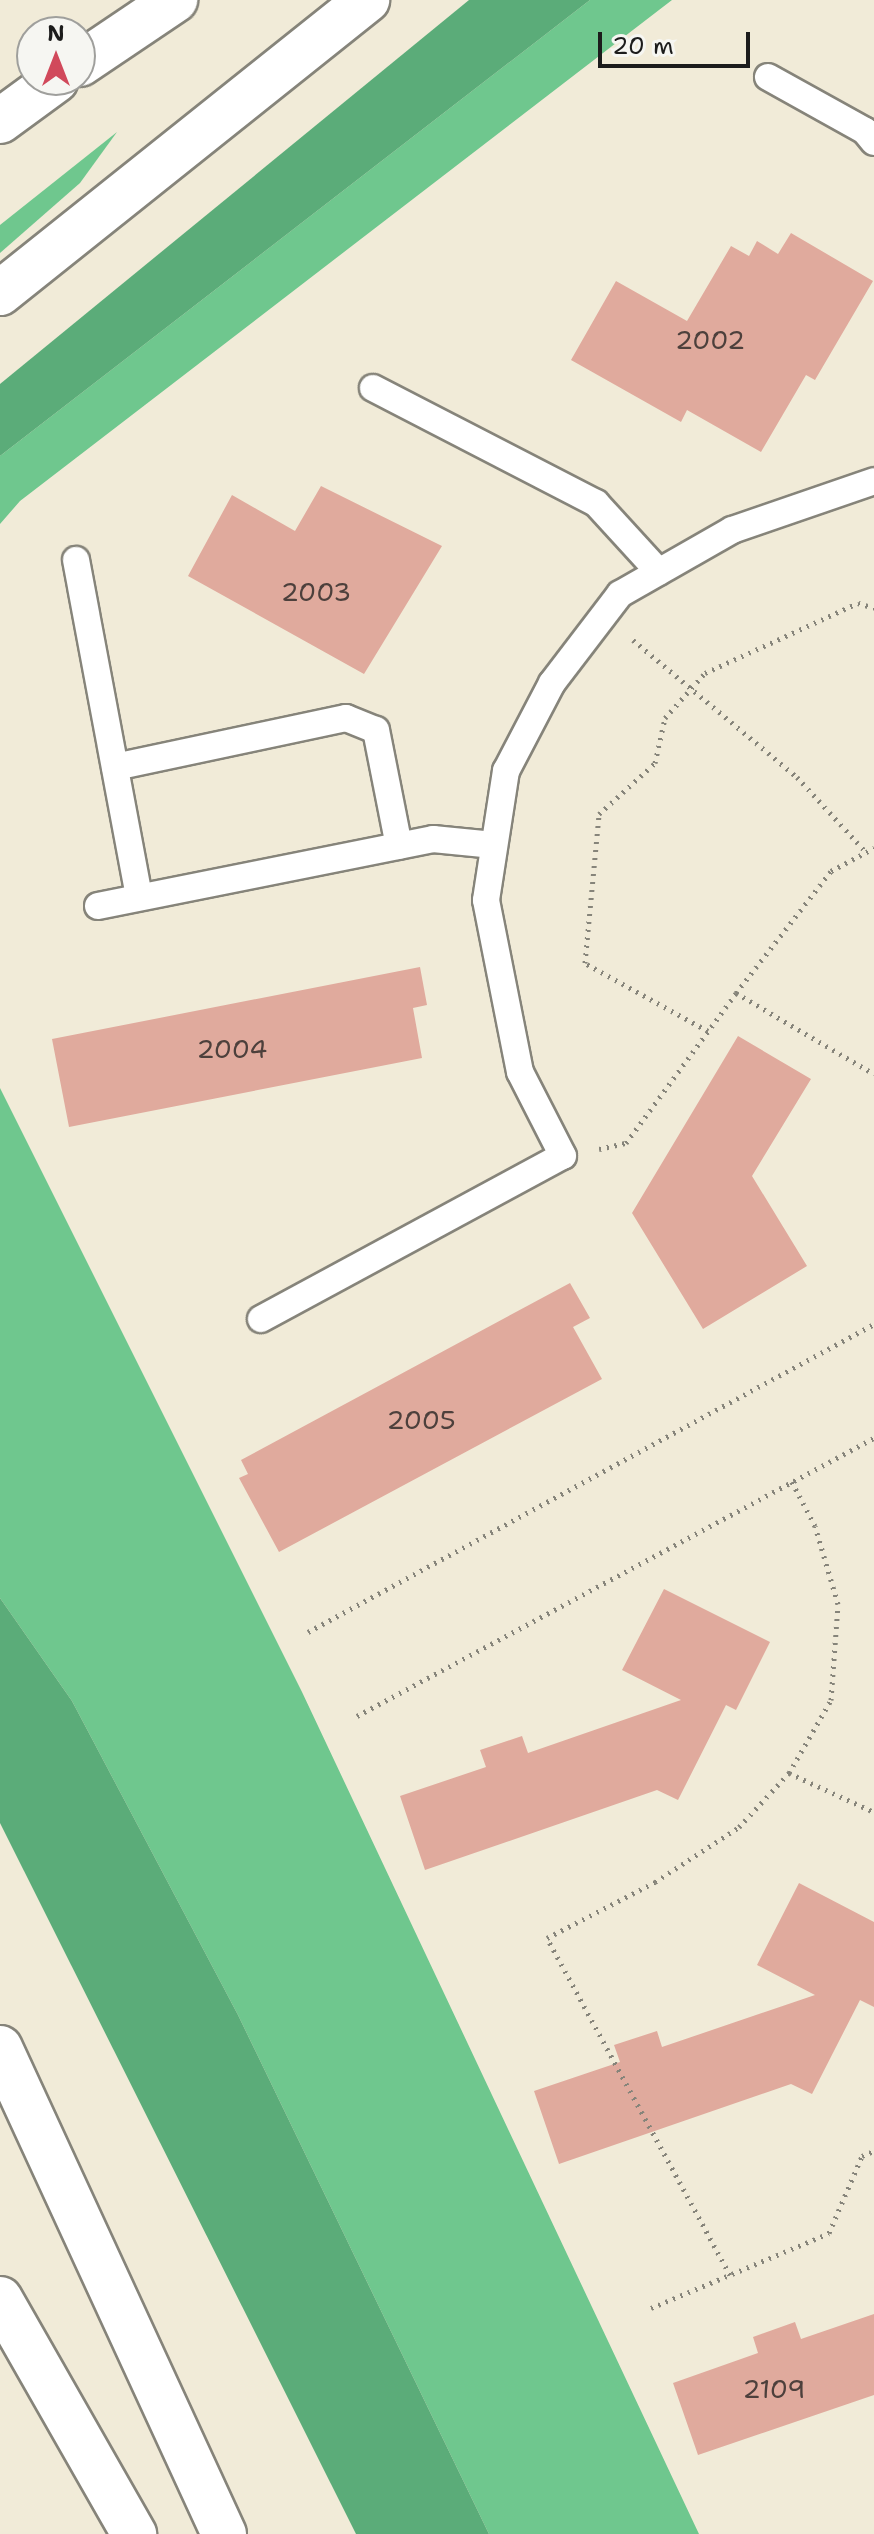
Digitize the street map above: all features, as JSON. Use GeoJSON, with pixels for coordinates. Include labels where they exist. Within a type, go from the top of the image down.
{"type":"FeatureCollection","features":[{"type":"Feature","properties":{"kind":"main road"},"geometry":{"type":"LineString","coordinates":[[96,53],[175,0]]}},
{"type":"Feature","properties":{"kind":"main road"},"geometry":{"type":"LineString","coordinates":[[0,293],[367,0]]}},
{"type":"Feature","properties":{"kind":"main road"},"geometry":{"type":"LineString","coordinates":[[0,121],[34,96]]}},
{"type":"Feature","properties":{"kind":"main road"},"geometry":{"type":"LineString","coordinates":[[0,2048],[224,2534]]}},
{"type":"Feature","properties":{"kind":"main road"},"geometry":{"type":"LineString","coordinates":[[0,2299],[134,2534]]}},
{"type":"Feature","properties":{"kind":"lane"},"geometry":{"type":"LineString","coordinates":[[768,77],[865,131],[874,142]]}},
{"type":"Feature","properties":{"kind":"lane"},"geometry":{"type":"LineString","coordinates":[[373,388],[596,503],[659,572]]}},
{"type":"Feature","properties":{"kind":"lane"},"geometry":{"type":"LineString","coordinates":[[261,1319],[563,1156],[520,1072],[498,979],[486,900],[506,771],[552,683],[620,594],[732,530],[874,481]]}},
{"type":"Feature","properties":{"kind":"lane"},"geometry":{"type":"LineString","coordinates":[[76,560],[139,897]]}},
{"type":"Feature","properties":{"kind":"lane"},"geometry":{"type":"LineString","coordinates":[[115,767],[346,718],[376,730],[399,846]]}},
{"type":"Feature","properties":{"kind":"lane"},"geometry":{"type":"LineString","coordinates":[[98,906],[433,839],[494,845]]}},
{"type":"Feature","properties":{"kind":"path"},"geometry":{"type":"LineString","coordinates":[[708,1031],[585,963],[599,814],[655,763],[665,718],[705,673],[858,603],[874,608]]}},
{"type":"Feature","properties":{"kind":"path"},"geometry":{"type":"LineString","coordinates":[[604,617],[693,687],[797,777],[866,852]]}},
{"type":"Feature","properties":{"kind":"path"},"geometry":{"type":"LineString","coordinates":[[563,1156],[626,1143],[736,993],[831,871],[874,848]]}},
{"type":"Feature","properties":{"kind":"path"},"geometry":{"type":"LineString","coordinates":[[736,993],[874,1074]]}},
{"type":"Feature","properties":{"kind":"path"},"geometry":{"type":"LineString","coordinates":[[308,1632],[874,1324]]}},
{"type":"Feature","properties":{"kind":"path"},"geometry":{"type":"LineString","coordinates":[[357,1716],[874,1438]]}},
{"type":"Feature","properties":{"kind":"path"},"geometry":{"type":"LineString","coordinates":[[730,2275],[547,1938],[655,1882],[739,1827],[789,1773],[831,1700],[838,1604],[815,1526],[792,1482]]}},
{"type":"Feature","properties":{"kind":"path"},"geometry":{"type":"LineString","coordinates":[[789,1773],[874,1812]]}},
{"type":"Feature","properties":{"kind":"path"},"geometry":{"type":"LineString","coordinates":[[651,2308],[829,2233],[862,2156],[874,2151]]}},
{"type":"Feature","properties":{"kind":"green space"},"geometry":{"type":"Polygon","coordinates":[[[469,0],[590,0],[0,456],[0,384],[469,0]]]}},
{"type":"Feature","properties":{"kind":"green space"},"geometry":{"type":"Polygon","coordinates":[[[590,0],[672,0],[20,501],[0,524],[0,456],[590,0]]]}},
{"type":"Feature","properties":{"kind":"green space"},"geometry":{"type":"Polygon","coordinates":[[[117,132],[80,183],[0,253],[0,225],[117,132]]]}},
{"type":"Feature","properties":{"kind":"green space"},"geometry":{"type":"Polygon","coordinates":[[[0,1088],[302,1692],[699,2534],[489,2534],[238,2015],[72,1701],[0,1598],[0,1088]]]}},
{"type":"Feature","properties":{"kind":"green space"},"geometry":{"type":"Polygon","coordinates":[[[0,1598],[72,1701],[238,2015],[489,2534],[356,2534],[0,1823],[0,1598]]]}},
{"type":"Feature","properties":{"kind":"building"},"geometry":{"type":"Polygon","coordinates":[[[791,233],[873,281],[815,380],[806,375],[761,452],[687,410],[681,422],[571,360],[616,281],[687,321],[731,246],[749,256],[757,241],[778,254],[791,233]]]}},
{"type":"Feature","properties":{"kind":"building"},"geometry":{"type":"Polygon","coordinates":[[[321,486],[442,546],[364,674],[188,576],[232,495],[295,531],[321,486]]]}},
{"type":"Feature","properties":{"kind":"building"},"geometry":{"type":"Polygon","coordinates":[[[420,967],[427,1005],[413,1008],[422,1058],[69,1127],[52,1039],[420,967]]]}},
{"type":"Feature","properties":{"kind":"building"},"geometry":{"type":"Polygon","coordinates":[[[738,1036],[811,1079],[752,1176],[807,1266],[703,1329],[632,1213],[738,1036]]]}},
{"type":"Feature","properties":{"kind":"building"},"geometry":{"type":"Polygon","coordinates":[[[570,1283],[590,1318],[573,1327],[602,1379],[279,1552],[239,1478],[248,1474],[241,1460],[570,1283]]]}},
{"type":"Feature","properties":{"kind":"building"},"geometry":{"type":"Polygon","coordinates":[[[664,1589],[770,1642],[736,1710],[726,1705],[678,1800],[657,1790],[425,1870],[400,1796],[486,1767],[480,1750],[522,1736],[528,1753],[681,1700],[622,1670],[664,1589]]]}},
{"type":"Feature","properties":{"kind":"building"},"geometry":{"type":"Polygon","coordinates":[[[799,1883],[874,1922],[874,2007],[860,2000],[812,2094],[791,2084],[559,2164],[534,2091],[620,2062],[614,2045],[657,2031],[662,2047],[815,1995],[757,1965],[799,1883]]]}},
{"type":"Feature","properties":{"kind":"building"},"geometry":{"type":"Polygon","coordinates":[[[874,2314],[874,2395],[698,2455],[673,2383],[758,2353],[753,2337],[795,2322],[801,2339],[874,2314]]]}}]}
